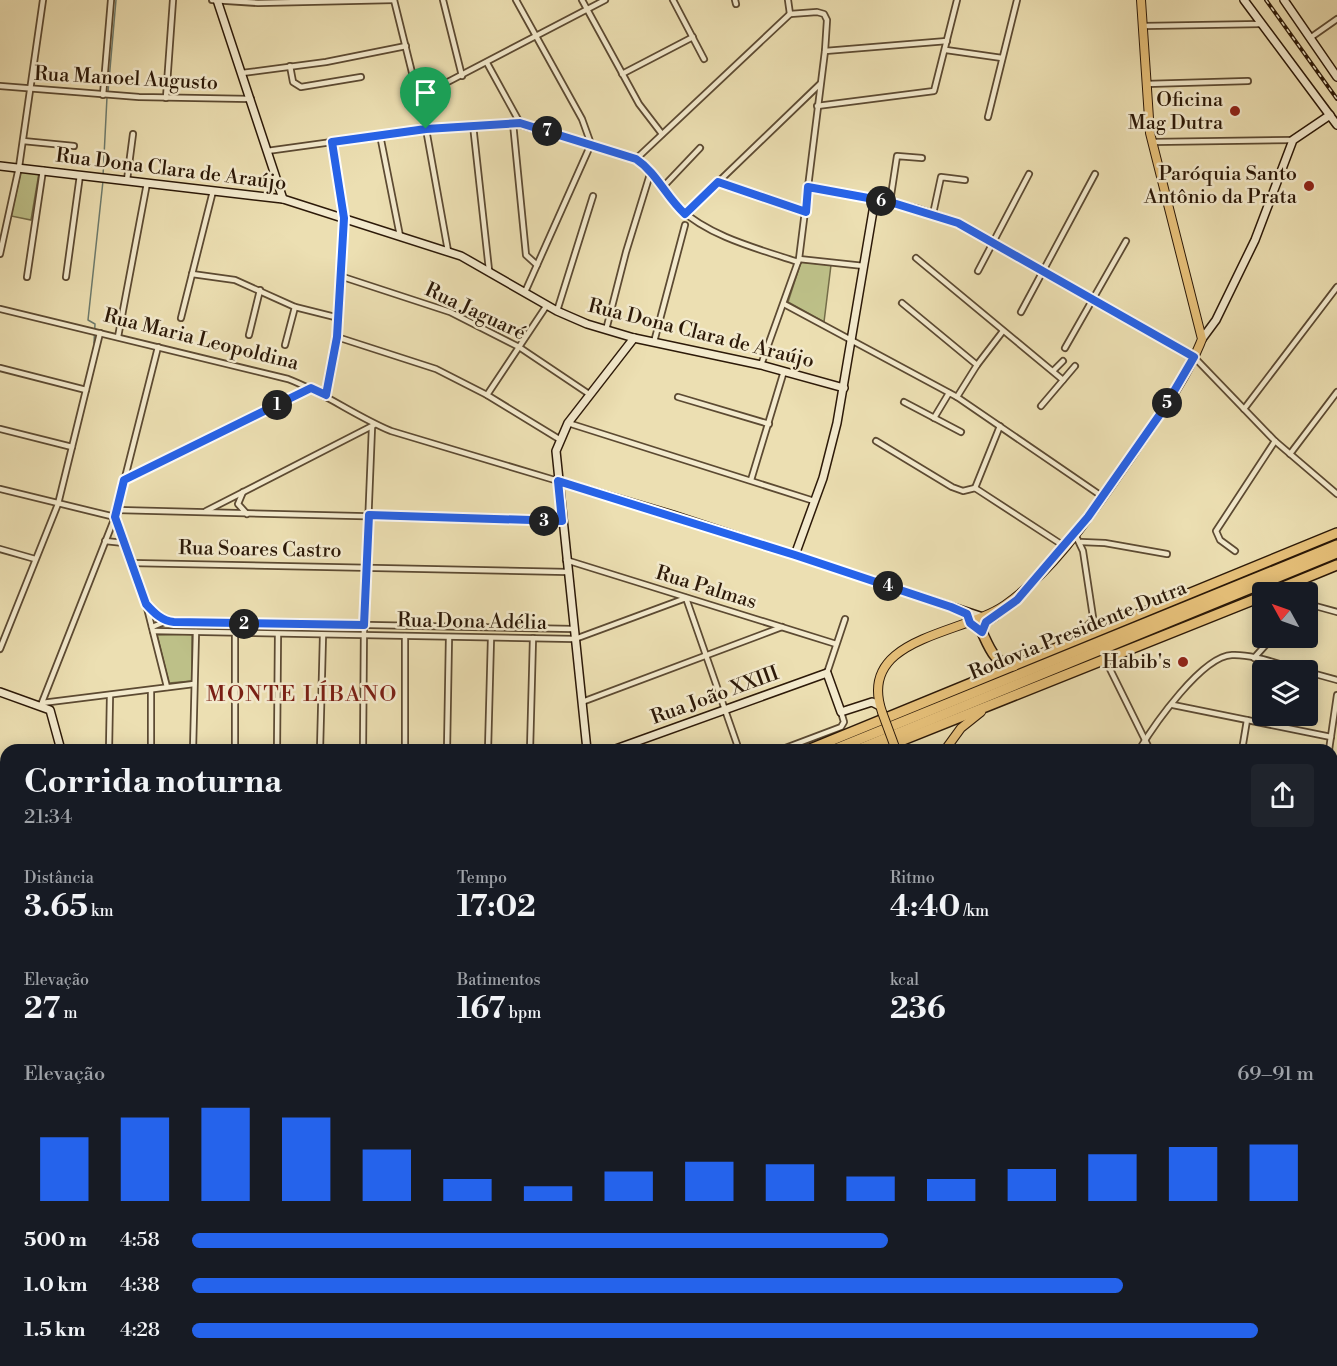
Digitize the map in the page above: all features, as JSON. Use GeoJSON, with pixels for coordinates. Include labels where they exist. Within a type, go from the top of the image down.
{"type":"FeatureCollection","features":[{"type":"Feature","properties":{"kind":"highway"},"geometry":{"type":"LineString","coordinates":[[823,744],[1337,533]]}},
{"type":"Feature","properties":{"kind":"highway","name":"Rodovia Presidente Dutra"},"geometry":{"type":"LineString","coordinates":[[848,744],[1337,545]]}},
{"type":"Feature","properties":{"kind":"highway","name":"Rodovia Presidente Dutra"},"geometry":{"type":"LineString","coordinates":[[872,744],[1337,553]]}},
{"type":"Feature","properties":{"kind":"highway"},"geometry":{"type":"LineString","coordinates":[[1295,582],[1337,565]]}},
{"type":"Feature","properties":{"kind":"highway"},"geometry":{"type":"LineString","coordinates":[[893,744],[1252,600]]}},
{"type":"Feature","properties":{"kind":"highway"},"geometry":{"type":"LineString","coordinates":[[982,632],[997,660],[1014,666]]}},
{"type":"Feature","properties":{"kind":"main road"},"geometry":{"type":"LineString","coordinates":[[970,623],[982,632],[986,622],[1010,607],[1075,534],[1163,410],[1202,339],[1152,142],[1141,0]]}},
{"type":"Feature","properties":{"kind":"main road"},"geometry":{"type":"LineString","coordinates":[[894,744],[881,709],[878,678],[894,654],[983,617],[999,609],[1025,590]]}},
{"type":"Feature","properties":{"kind":"main road"},"geometry":{"type":"LineString","coordinates":[[951,744],[965,724],[995,702]]}},
{"type":"Feature","properties":{"kind":"street"},"geometry":{"type":"LineString","coordinates":[[0,254],[19,167],[28,90],[43,0]]}},
{"type":"Feature","properties":{"kind":"street"},"geometry":{"type":"LineString","coordinates":[[106,95],[111,0]]}},
{"type":"Feature","properties":{"kind":"street"},"geometry":{"type":"LineString","coordinates":[[166,98],[172,0]]}},
{"type":"Feature","properties":{"kind":"street"},"geometry":{"type":"LineString","coordinates":[[283,199],[216,0],[258,3],[394,0],[426,129],[448,251]]}},
{"type":"Feature","properties":{"kind":"street"},"geometry":{"type":"LineString","coordinates":[[443,0],[462,76]]}},
{"type":"Feature","properties":{"kind":"street"},"geometry":{"type":"LineString","coordinates":[[516,0],[582,119],[591,144],[525,292]]}},
{"type":"Feature","properties":{"kind":"street"},"geometry":{"type":"LineString","coordinates":[[582,0],[639,104],[662,134]]}},
{"type":"Feature","properties":{"kind":"street"},"geometry":{"type":"LineString","coordinates":[[419,97],[605,0]]}},
{"type":"Feature","properties":{"kind":"street"},"geometry":{"type":"LineString","coordinates":[[673,0],[704,59]]}},
{"type":"Feature","properties":{"kind":"street"},"geometry":{"type":"LineString","coordinates":[[788,0],[790,14]]}},
{"type":"Feature","properties":{"kind":"street"},"geometry":{"type":"LineString","coordinates":[[817,106],[932,92],[936,88],[957,0]]}},
{"type":"Feature","properties":{"kind":"street"},"geometry":{"type":"LineString","coordinates":[[988,117],[1017,0]]}},
{"type":"Feature","properties":{"kind":"street"},"geometry":{"type":"LineString","coordinates":[[1244,0],[1337,125]]}},
{"type":"Feature","properties":{"kind":"street"},"geometry":{"type":"LineString","coordinates":[[1294,0],[1285,3],[1336,73]]}},
{"type":"Feature","properties":{"kind":"street"},"geometry":{"type":"LineString","coordinates":[[636,159],[790,14],[817,12],[825,14],[827,21],[825,51],[799,261],[761,365]]}},
{"type":"Feature","properties":{"kind":"street"},"geometry":{"type":"LineString","coordinates":[[1310,39],[1337,19]]}},
{"type":"Feature","properties":{"kind":"street"},"geometry":{"type":"LineString","coordinates":[[1143,26],[1261,24]]}},
{"type":"Feature","properties":{"kind":"street"},"geometry":{"type":"LineString","coordinates":[[622,74],[693,37]]}},
{"type":"Feature","properties":{"kind":"street"},"geometry":{"type":"LineString","coordinates":[[825,51],[947,41]]}},
{"type":"Feature","properties":{"kind":"street"},"geometry":{"type":"LineString","coordinates":[[242,73],[406,46]]}},
{"type":"Feature","properties":{"kind":"street"},"geometry":{"type":"LineString","coordinates":[[946,50],[1002,58]]}},
{"type":"Feature","properties":{"kind":"street"},"geometry":{"type":"LineString","coordinates":[[487,63],[520,123]]}},
{"type":"Feature","properties":{"kind":"street"},"geometry":{"type":"LineString","coordinates":[[290,66],[293,82],[301,87],[361,77]]}},
{"type":"Feature","properties":{"kind":"street"},"geometry":{"type":"LineString","coordinates":[[1146,84],[1248,81]]}},
{"type":"Feature","properties":{"kind":"street"},"geometry":{"type":"LineString","coordinates":[[685,214],[820,84]]}},
{"type":"Feature","properties":{"kind":"street","name":"Rua Manoel Augusto"},"geometry":{"type":"LineString","coordinates":[[0,86],[106,95],[251,99]]}},
{"type":"Feature","properties":{"kind":"street"},"geometry":{"type":"LineString","coordinates":[[1152,142],[1293,140],[1330,115]]}},
{"type":"Feature","properties":{"kind":"street"},"geometry":{"type":"LineString","coordinates":[[513,123],[526,255],[537,265]]}},
{"type":"Feature","properties":{"kind":"street"},"geometry":{"type":"LineString","coordinates":[[267,150],[426,129],[520,123],[636,159],[651,171],[662,188],[685,214],[710,229],[799,261],[864,266]]}},
{"type":"Feature","properties":{"kind":"street"},"geometry":{"type":"LineString","coordinates":[[472,125],[489,270]]}},
{"type":"Feature","properties":{"kind":"street"},"geometry":{"type":"LineString","coordinates":[[128,180],[133,134]]}},
{"type":"Feature","properties":{"kind":"street"},"geometry":{"type":"LineString","coordinates":[[380,135],[400,236]]}},
{"type":"Feature","properties":{"kind":"street"},"geometry":{"type":"LineString","coordinates":[[1202,339],[1216,320],[1255,240],[1293,140]]}},
{"type":"Feature","properties":{"kind":"street"},"geometry":{"type":"LineString","coordinates":[[23,141],[74,146]]}},
{"type":"Feature","properties":{"kind":"street"},"geometry":{"type":"LineString","coordinates":[[326,395],[339,318],[344,218],[332,142]]}},
{"type":"Feature","properties":{"kind":"street"},"geometry":{"type":"LineString","coordinates":[[662,188],[700,148]]}},
{"type":"Feature","properties":{"kind":"street"},"geometry":{"type":"LineString","coordinates":[[890,202],[897,156],[922,158]]}},
{"type":"Feature","properties":{"kind":"street","name":"Rua Dona Clara de Araújo"},"geometry":{"type":"LineString","coordinates":[[0,166],[283,199],[448,251],[489,270],[547,305],[606,330],[761,365],[844,388]]}},
{"type":"Feature","properties":{"kind":"street"},"geometry":{"type":"LineString","coordinates":[[27,277],[43,170]]}},
{"type":"Feature","properties":{"kind":"street"},"geometry":{"type":"LineString","coordinates":[[606,330],[626,252],[651,171]]}},
{"type":"Feature","properties":{"kind":"street"},"geometry":{"type":"LineString","coordinates":[[978,271],[1029,174]]}},
{"type":"Feature","properties":{"kind":"street"},"geometry":{"type":"LineString","coordinates":[[1021,312],[1095,174]]}},
{"type":"Feature","properties":{"kind":"street"},"geometry":{"type":"LineString","coordinates":[[66,277],[80,175]]}},
{"type":"Feature","properties":{"kind":"street"},"geometry":{"type":"LineString","coordinates":[[933,214],[942,176],[965,180]]}},
{"type":"Feature","properties":{"kind":"street"},"geometry":{"type":"LineString","coordinates":[[718,182],[806,212]]}},
{"type":"Feature","properties":{"kind":"street"},"geometry":{"type":"LineString","coordinates":[[118,337],[147,183]]}},
{"type":"Feature","properties":{"kind":"street"},"geometry":{"type":"LineString","coordinates":[[808,187],[890,202],[958,223],[1194,357],[1275,441],[1337,494]]}},
{"type":"Feature","properties":{"kind":"street"},"geometry":{"type":"LineString","coordinates":[[181,318],[213,191]]}},
{"type":"Feature","properties":{"kind":"street"},"geometry":{"type":"LineString","coordinates":[[557,310],[593,196]]}},
{"type":"Feature","properties":{"kind":"street"},"geometry":{"type":"LineString","coordinates":[[795,555],[830,452],[844,388],[875,200]]}},
{"type":"Feature","properties":{"kind":"street"},"geometry":{"type":"LineString","coordinates":[[654,342],[685,225]]}},
{"type":"Feature","properties":{"kind":"street"},"geometry":{"type":"LineString","coordinates":[[1065,348],[1126,241]]}},
{"type":"Feature","properties":{"kind":"street"},"geometry":{"type":"LineString","coordinates":[[916,258],[1063,380]]}},
{"type":"Feature","properties":{"kind":"street"},"geometry":{"type":"LineString","coordinates":[[192,274],[235,280],[295,307],[339,318]]}},
{"type":"Feature","properties":{"kind":"street","name":"Rua Jaguaré"},"geometry":{"type":"LineString","coordinates":[[340,276],[450,312],[519,347],[589,394]]}},
{"type":"Feature","properties":{"kind":"street"},"geometry":{"type":"LineString","coordinates":[[1244,409],[1337,287]]}},
{"type":"Feature","properties":{"kind":"street"},"geometry":{"type":"LineString","coordinates":[[249,335],[260,290]]}},
{"type":"Feature","properties":{"kind":"street"},"geometry":{"type":"LineString","coordinates":[[902,303],[977,365]]}},
{"type":"Feature","properties":{"kind":"street"},"geometry":{"type":"LineString","coordinates":[[784,304],[957,397],[1103,497]]}},
{"type":"Feature","properties":{"kind":"street"},"geometry":{"type":"LineString","coordinates":[[487,395],[547,305]]}},
{"type":"Feature","properties":{"kind":"street"},"geometry":{"type":"LineString","coordinates":[[285,345],[295,307]]}},
{"type":"Feature","properties":{"kind":"street","name":"Rua Maria Leopoldina"},"geometry":{"type":"LineString","coordinates":[[0,309],[288,379],[326,395],[374,426],[795,555],[967,614],[983,617]]}},
{"type":"Feature","properties":{"kind":"street"},"geometry":{"type":"LineString","coordinates":[[957,397],[977,365],[1003,331]]}},
{"type":"Feature","properties":{"kind":"street"},"geometry":{"type":"LineString","coordinates":[[0,649],[58,504],[86,390],[97,332]]}},
{"type":"Feature","properties":{"kind":"street"},"geometry":{"type":"LineString","coordinates":[[337,337],[420,362],[487,395],[559,439]]}},
{"type":"Feature","properties":{"kind":"street"},"geometry":{"type":"LineString","coordinates":[[586,744],[555,461],[559,439],[568,423],[634,338]]}},
{"type":"Feature","properties":{"kind":"street"},"geometry":{"type":"LineString","coordinates":[[41,704],[115,517],[158,347]]}},
{"type":"Feature","properties":{"kind":"street"},"geometry":{"type":"LineString","coordinates":[[1053,371],[1063,360]]}},
{"type":"Feature","properties":{"kind":"street"},"geometry":{"type":"LineString","coordinates":[[1041,406],[1075,366]]}},
{"type":"Feature","properties":{"kind":"street"},"geometry":{"type":"LineString","coordinates":[[0,368],[86,390]]}},
{"type":"Feature","properties":{"kind":"street"},"geometry":{"type":"LineString","coordinates":[[751,480],[784,371]]}},
{"type":"Feature","properties":{"kind":"street"},"geometry":{"type":"LineString","coordinates":[[124,480],[311,388]]}},
{"type":"Feature","properties":{"kind":"street"},"geometry":{"type":"LineString","coordinates":[[1290,454],[1337,392]]}},
{"type":"Feature","properties":{"kind":"street"},"geometry":{"type":"LineString","coordinates":[[934,418],[949,393]]}},
{"type":"Feature","properties":{"kind":"street"},"geometry":{"type":"LineString","coordinates":[[678,397],[769,424]]}},
{"type":"Feature","properties":{"kind":"street"},"geometry":{"type":"LineString","coordinates":[[904,402],[961,432]]}},
{"type":"Feature","properties":{"kind":"street"},"geometry":{"type":"LineString","coordinates":[[568,423],[814,501]]}},
{"type":"Feature","properties":{"kind":"street"},"geometry":{"type":"LineString","coordinates":[[203,513],[374,426],[364,625],[363,744]]}},
{"type":"Feature","properties":{"kind":"street"},"geometry":{"type":"LineString","coordinates":[[975,488],[1000,426]]}},
{"type":"Feature","properties":{"kind":"street"},"geometry":{"type":"LineString","coordinates":[[0,429],[72,447]]}},
{"type":"Feature","properties":{"kind":"street"},"geometry":{"type":"LineString","coordinates":[[876,441],[952,487],[963,491],[975,488],[1064,546]]}},
{"type":"Feature","properties":{"kind":"street"},"geometry":{"type":"LineString","coordinates":[[1234,551],[1218,537],[1216,531],[1275,441]]}},
{"type":"Feature","properties":{"kind":"street"},"geometry":{"type":"LineString","coordinates":[[0,489],[115,517]]}},
{"type":"Feature","properties":{"kind":"street"},"geometry":{"type":"LineString","coordinates":[[245,490],[238,504],[247,514]]}},
{"type":"Feature","properties":{"kind":"street"},"geometry":{"type":"LineString","coordinates":[[117,510],[562,521]]}},
{"type":"Feature","properties":{"kind":"street"},"geometry":{"type":"LineString","coordinates":[[115,517],[146,604],[167,687]]}},
{"type":"Feature","properties":{"kind":"street"},"geometry":{"type":"LineString","coordinates":[[1065,645],[1088,625],[1093,617],[1081,542],[1075,534]]}},
{"type":"Feature","properties":{"kind":"street"},"geometry":{"type":"LineString","coordinates":[[105,541],[124,543]]}},
{"type":"Feature","properties":{"kind":"street"},"geometry":{"type":"LineString","coordinates":[[1081,542],[1105,543],[1167,554]]}},
{"type":"Feature","properties":{"kind":"street"},"geometry":{"type":"LineString","coordinates":[[0,549],[35,559]]}},
{"type":"Feature","properties":{"kind":"street","name":"Rua Palmas"},"geometry":{"type":"LineString","coordinates":[[566,560],[836,644]]}},
{"type":"Feature","properties":{"kind":"street","name":"Rua Soares Castro"},"geometry":{"type":"LineString","coordinates":[[131,563],[568,572]]}},
{"type":"Feature","properties":{"kind":"street"},"geometry":{"type":"LineString","coordinates":[[575,639],[686,598],[737,744]]}},
{"type":"Feature","properties":{"kind":"street"},"geometry":{"type":"LineString","coordinates":[[146,604],[167,621]]}},
{"type":"Feature","properties":{"kind":"street"},"geometry":{"type":"LineString","coordinates":[[1318,607],[1337,612]]}},
{"type":"Feature","properties":{"kind":"street"},"geometry":{"type":"LineString","coordinates":[[967,614],[970,623]]}},
{"type":"Feature","properties":{"kind":"street"},"geometry":{"type":"LineString","coordinates":[[796,744],[841,727],[844,722],[827,673],[845,619]]}},
{"type":"Feature","properties":{"kind":"street","name":"Rua Dona Adélia"},"geometry":{"type":"LineString","coordinates":[[152,629],[167,621],[574,629]]}},
{"type":"Feature","properties":{"kind":"street"},"geometry":{"type":"LineString","coordinates":[[582,702],[782,627]]}},
{"type":"Feature","properties":{"kind":"street","name":"Rua Dona Adélia"},"geometry":{"type":"LineString","coordinates":[[152,629],[235,633],[575,639]]}},
{"type":"Feature","properties":{"kind":"street"},"geometry":{"type":"LineString","coordinates":[[193,744],[196,632]]}},
{"type":"Feature","properties":{"kind":"street"},"geometry":{"type":"LineString","coordinates":[[235,633],[235,744]]}},
{"type":"Feature","properties":{"kind":"street"},"geometry":{"type":"LineString","coordinates":[[277,744],[278,634]]}},
{"type":"Feature","properties":{"kind":"street"},"geometry":{"type":"LineString","coordinates":[[320,744],[322,634]]}},
{"type":"Feature","properties":{"kind":"street"},"geometry":{"type":"LineString","coordinates":[[405,636],[405,744]]}},
{"type":"Feature","properties":{"kind":"street"},"geometry":{"type":"LineString","coordinates":[[447,744],[449,637]]}},
{"type":"Feature","properties":{"kind":"street"},"geometry":{"type":"LineString","coordinates":[[488,744],[491,638]]}},
{"type":"Feature","properties":{"kind":"street"},"geometry":{"type":"LineString","coordinates":[[530,744],[533,639]]}},
{"type":"Feature","properties":{"kind":"street"},"geometry":{"type":"LineString","coordinates":[[1254,658],[1263,648]]}},
{"type":"Feature","properties":{"kind":"street"},"geometry":{"type":"LineString","coordinates":[[1143,744],[1199,673],[1215,660],[1234,655],[1262,660]]}},
{"type":"Feature","properties":{"kind":"street"},"geometry":{"type":"LineString","coordinates":[[1105,659],[1148,744]]}},
{"type":"Feature","properties":{"kind":"street","name":"Rua João XXIII"},"geometry":{"type":"LineString","coordinates":[[630,744],[827,673]]}},
{"type":"Feature","properties":{"kind":"street"},"geometry":{"type":"LineString","coordinates":[[1318,675],[1337,680]]}},
{"type":"Feature","properties":{"kind":"street"},"geometry":{"type":"LineString","coordinates":[[41,704],[194,684]]}},
{"type":"Feature","properties":{"kind":"street"},"geometry":{"type":"LineString","coordinates":[[151,690],[151,744]]}},
{"type":"Feature","properties":{"kind":"street"},"geometry":{"type":"LineString","coordinates":[[0,692],[41,704],[52,713],[60,744]]}},
{"type":"Feature","properties":{"kind":"street"},"geometry":{"type":"LineString","coordinates":[[109,744],[110,694]]}},
{"type":"Feature","properties":{"kind":"street"},"geometry":{"type":"LineString","coordinates":[[1330,744],[1337,695]]}},
{"type":"Feature","properties":{"kind":"street"},"geometry":{"type":"LineString","coordinates":[[841,712],[872,702],[881,709]]}},
{"type":"Feature","properties":{"kind":"street"},"geometry":{"type":"LineString","coordinates":[[1173,705],[1331,737]]}},
{"type":"Feature","properties":{"kind":"street"},"geometry":{"type":"LineString","coordinates":[[1243,744],[1247,720]]}},
{"type":"Feature","properties":{"kind":"green space"},"geometry":{"type":"Polygon","coordinates":[[[21,171],[39,173],[31,220],[11,216],[21,171]]]}},
{"type":"Feature","properties":{"kind":"green space"},"geometry":{"type":"Polygon","coordinates":[[[801,262],[831,265],[824,322],[788,302],[801,262]]]}},
{"type":"Feature","properties":{"kind":"green space"},"geometry":{"type":"Polygon","coordinates":[[[192,634],[192,681],[169,683],[157,635],[192,634]]]}},
{"type":"Feature","properties":{"kind":"waterway"},"geometry":{"type":"LineString","coordinates":[[108,92],[116,0]]}},
{"type":"Feature","properties":{"kind":"waterway"},"geometry":{"type":"LineString","coordinates":[[103,176],[107,97]]}},
{"type":"Feature","properties":{"kind":"waterway"},"geometry":{"type":"LineString","coordinates":[[94,343],[95,324],[88,320],[103,181]]}},
{"type":"Feature","properties":{"kind":"railway"},"geometry":{"type":"LineString","coordinates":[[1266,0],[1337,99]]}},
{"type":"Feature","properties":{"kind":"place","name":"Oficina Mag Dutra"},"geometry":{"type":"Point","coordinates":[1235,111]}},
{"type":"Feature","properties":{"kind":"place","name":"Paróquia Santo Antônio da Prata"},"geometry":{"type":"Point","coordinates":[1309,186]}},
{"type":"Feature","properties":{"kind":"place","name":"Habib's"},"geometry":{"type":"Point","coordinates":[1183,662]}},
{"type":"Feature","properties":{"kind":"district","name":"MONTE LÍBANO"},"geometry":{"type":"Point","coordinates":[302,694]}},
{"type":"Feature","properties":{"kind":"route"},"geometry":{"type":"LineString","coordinates":[[520,123],[626,154],[651,171],[668,197],[685,214],[718,182],[806,212],[808,187],[890,202],[933,214],[973,231],[1194,357],[1163,410],[1075,534],[1008,609],[986,622],[982,632],[970,623],[967,614],[951,607],[859,575],[558,481],[562,521],[369,515],[364,625],[167,621],[146,604],[115,517],[124,480],[311,388],[326,395],[334,360],[339,318],[344,218],[332,142],[426,129],[520,123]]}}]}
